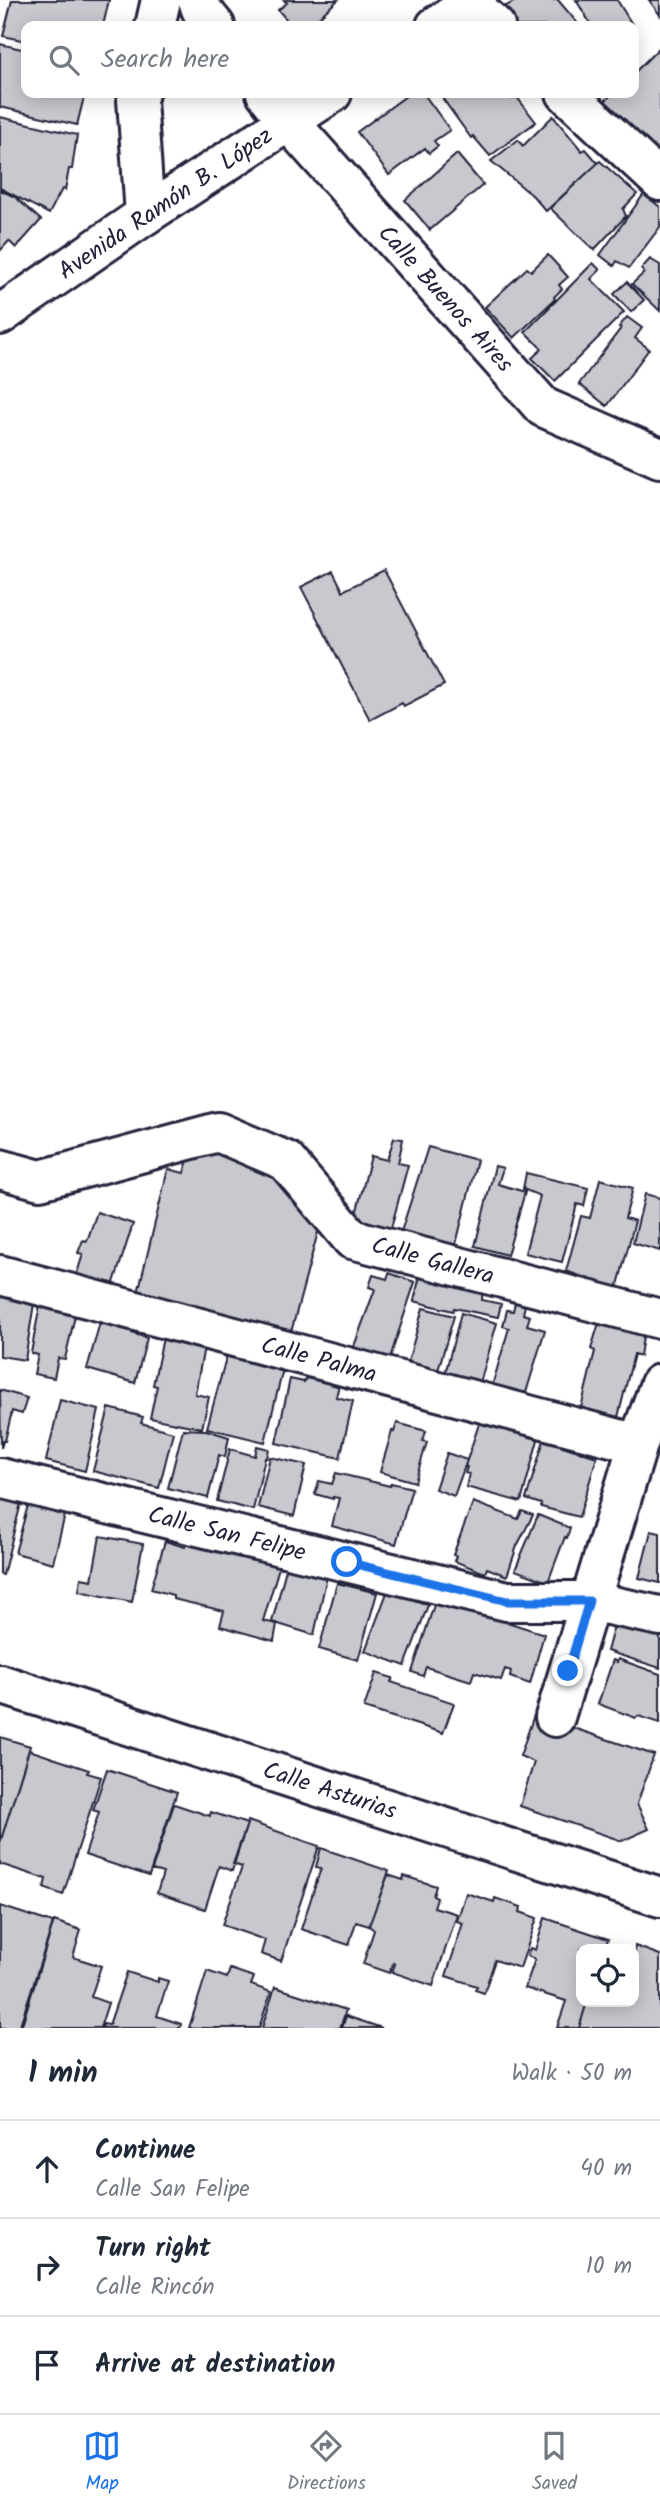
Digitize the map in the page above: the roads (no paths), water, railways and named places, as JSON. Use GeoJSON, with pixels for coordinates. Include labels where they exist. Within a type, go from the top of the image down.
{"type":"FeatureCollection","features":[{"type":"Feature","properties":{"kind":"street"},"geometry":{"type":"LineString","coordinates":[[156,21],[162,0]]}},
{"type":"Feature","properties":{"kind":"street"},"geometry":{"type":"LineString","coordinates":[[198,0],[201,9],[211,21]]}},
{"type":"Feature","properties":{"kind":"street"},"geometry":{"type":"LineString","coordinates":[[450,21],[481,10]]}},
{"type":"Feature","properties":{"kind":"street"},"geometry":{"type":"LineString","coordinates":[[138,98],[145,215]]}},
{"type":"Feature","properties":{"kind":"street","name":"Avenida Ramón B. López"},"geometry":{"type":"LineString","coordinates":[[0,315],[145,215],[277,107],[312,98]]}},
{"type":"Feature","properties":{"kind":"street"},"geometry":{"type":"LineString","coordinates":[[571,98],[660,181]]}},
{"type":"Feature","properties":{"kind":"street","name":"Calle Buenos Aires"},"geometry":{"type":"LineString","coordinates":[[277,107],[543,407],[660,458]]}},
{"type":"Feature","properties":{"kind":"street","name":"Calle Gallera"},"geometry":{"type":"LineString","coordinates":[[0,1169],[40,1180],[218,1132],[286,1161],[352,1239],[660,1319]]}},
{"type":"Feature","properties":{"kind":"street","name":"Calle Palma"},"geometry":{"type":"LineString","coordinates":[[0,1275],[638,1444]]}},
{"type":"Feature","properties":{"kind":"street"},"geometry":{"type":"LineString","coordinates":[[555,1717],[638,1444],[660,1384]]}},
{"type":"Feature","properties":{"kind":"street","name":"Calle San Felipe"},"geometry":{"type":"LineString","coordinates":[[0,1478],[507,1601],[589,1601],[660,1616]]}},
{"type":"Feature","properties":{"kind":"street","name":"Calle Asturias"},"geometry":{"type":"LineString","coordinates":[[0,1684],[660,1896]]}}]}
